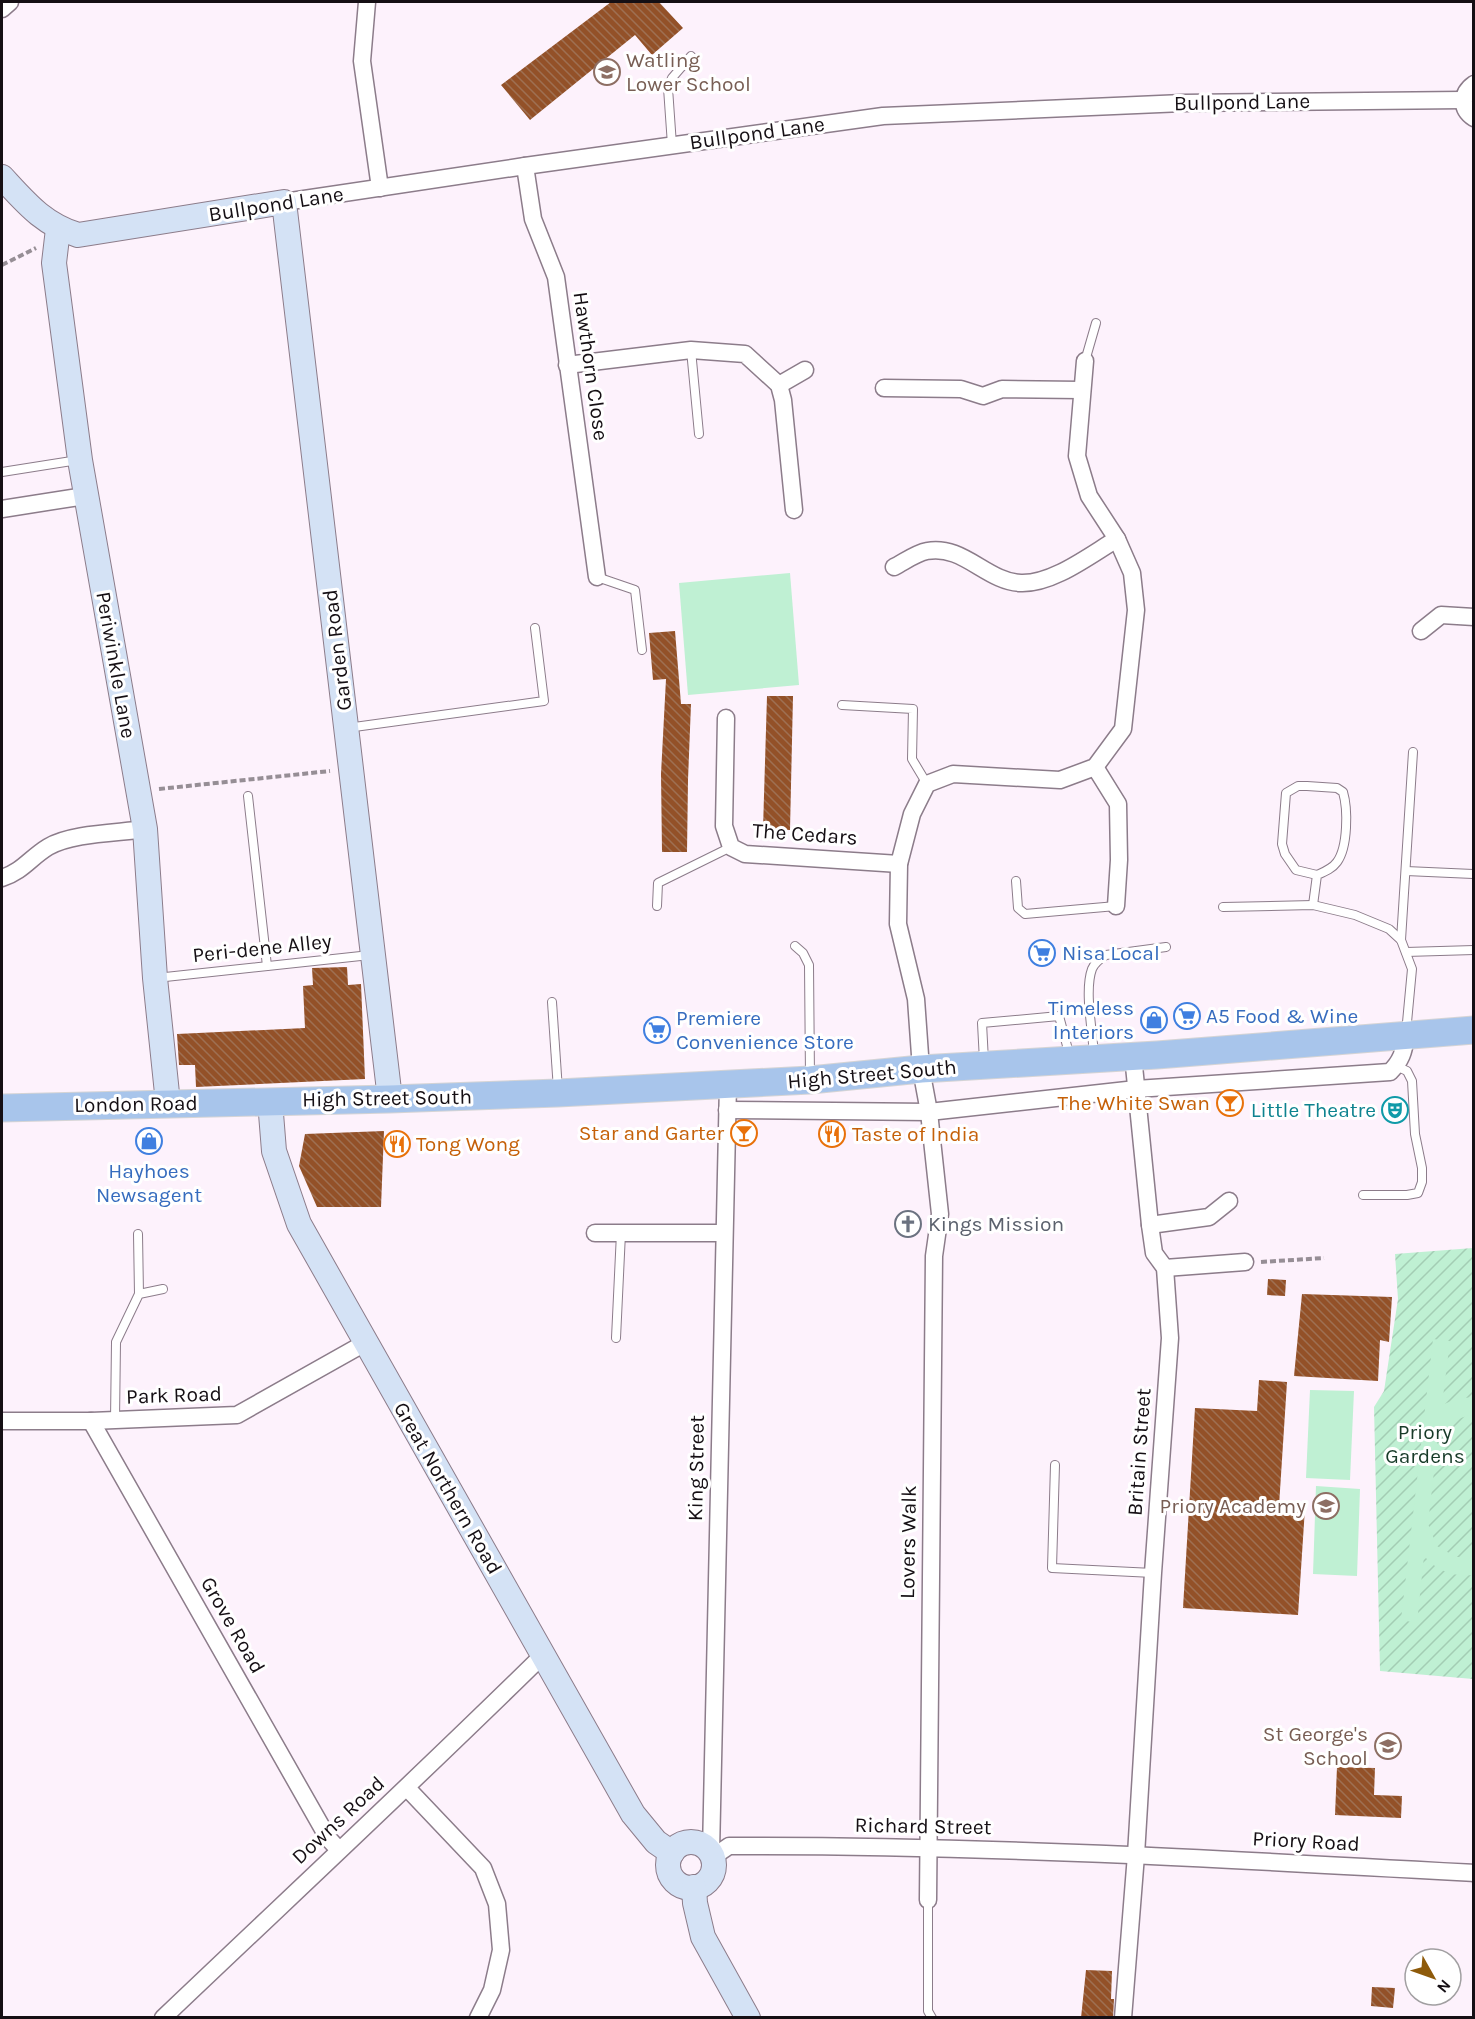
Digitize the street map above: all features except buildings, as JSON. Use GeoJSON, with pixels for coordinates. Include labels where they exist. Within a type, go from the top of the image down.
{"type":"FeatureCollection","features":[{"type":"Feature","properties":{"kind":"main road","name":"High Street South"},"geometry":{"type":"LineString","coordinates":[[270,1101],[558,1093],[728,1097],[810,1080],[921,1069],[1133,1056],[1473,1030]]}},
{"type":"Feature","properties":{"kind":"main road","name":"London Road"},"geometry":{"type":"LineString","coordinates":[[2,1108],[270,1101]]}},
{"type":"Feature","properties":{"kind":"street"},"geometry":{"type":"LineString","coordinates":[[2,9],[10,2]]}},
{"type":"Feature","properties":{"kind":"street"},"geometry":{"type":"LineString","coordinates":[[367,2],[362,61],[380,188]]}},
{"type":"Feature","properties":{"kind":"street"},"geometry":{"type":"LineString","coordinates":[[1473,84],[1465,93],[1463,100],[1466,111],[1473,118]]}},
{"type":"Feature","properties":{"kind":"street","name":"Bullpond Lane"},"geometry":{"type":"LineString","coordinates":[[58,229],[78,235],[525,166],[883,116],[1183,103],[1463,100]]}},
{"type":"Feature","properties":{"kind":"street","name":"Hawthorn Close"},"geometry":{"type":"LineString","coordinates":[[525,166],[533,219],[556,278],[597,577]]}},
{"type":"Feature","properties":{"kind":"street"},"geometry":{"type":"LineString","coordinates":[[2,177],[35,213],[58,229]]}},
{"type":"Feature","properties":{"kind":"street","name":"Garden Road"},"geometry":{"type":"LineString","coordinates":[[284,202],[390,1099]]}},
{"type":"Feature","properties":{"kind":"street","name":"Periwinkle Lane"},"geometry":{"type":"LineString","coordinates":[[58,229],[54,263],[80,460],[145,829],[155,978],[168,1103]]}},
{"type":"Feature","properties":{"kind":"street"},"geometry":{"type":"LineString","coordinates":[[567,365],[691,350],[745,354],[779,385],[783,400],[794,510]]}},
{"type":"Feature","properties":{"kind":"street"},"geometry":{"type":"LineString","coordinates":[[927,784],[953,774],[1060,780],[1095,767],[1123,729],[1136,610],[1132,573],[1117,540],[1089,496],[1077,456],[1084,361]]}},
{"type":"Feature","properties":{"kind":"street"},"geometry":{"type":"LineString","coordinates":[[779,385],[805,370]]}},
{"type":"Feature","properties":{"kind":"street"},"geometry":{"type":"LineString","coordinates":[[884,388],[962,389],[983,396],[1002,389],[1081,390]]}},
{"type":"Feature","properties":{"kind":"street"},"geometry":{"type":"LineString","coordinates":[[2,509],[86,496]]}},
{"type":"Feature","properties":{"kind":"street"},"geometry":{"type":"LineString","coordinates":[[894,567],[927,551],[955,552],[990,574],[1021,583],[1052,578],[1117,540]]}},
{"type":"Feature","properties":{"kind":"street"},"geometry":{"type":"LineString","coordinates":[[1421,631],[1441,615],[1473,617]]}},
{"type":"Feature","properties":{"kind":"street","name":"The Cedars"},"geometry":{"type":"LineString","coordinates":[[726,718],[724,826],[731,847],[745,854],[899,864]]}},
{"type":"Feature","properties":{"kind":"street"},"geometry":{"type":"LineString","coordinates":[[1095,767],[1118,804],[1119,860],[1116,906]]}},
{"type":"Feature","properties":{"kind":"street","name":"Lovers Walk"},"geometry":{"type":"LineString","coordinates":[[927,784],[912,814],[899,864],[898,924],[916,999],[921,1069],[929,1112],[940,1214],[934,1256],[928,1900]]}},
{"type":"Feature","properties":{"kind":"street"},"geometry":{"type":"LineString","coordinates":[[2,878],[15,873],[48,847],[66,839],[145,829]]}},
{"type":"Feature","properties":{"kind":"street"},"geometry":{"type":"LineString","coordinates":[[728,1097],[929,1112],[1136,1089],[1390,1072],[1403,1053],[1406,1036]]}},
{"type":"Feature","properties":{"kind":"street","name":"Britain Street"},"geometry":{"type":"LineString","coordinates":[[1123,2018],[1170,1338],[1165,1268],[1154,1253],[1150,1225],[1133,1056]]}},
{"type":"Feature","properties":{"kind":"street","name":"King Street"},"geometry":{"type":"LineString","coordinates":[[712,1854],[723,1233],[728,1097]]}},
{"type":"Feature","properties":{"kind":"street","name":"Great Northern Road"},"geometry":{"type":"LineString","coordinates":[[270,1101],[274,1151],[299,1224],[633,1814],[656,1842],[672,1853]]}},
{"type":"Feature","properties":{"kind":"street"},"geometry":{"type":"LineString","coordinates":[[1150,1225],[1209,1217],[1229,1201]]}},
{"type":"Feature","properties":{"kind":"street"},"geometry":{"type":"LineString","coordinates":[[595,1233],[723,1233]]}},
{"type":"Feature","properties":{"kind":"street"},"geometry":{"type":"LineString","coordinates":[[1165,1268],[1245,1262]]}},
{"type":"Feature","properties":{"kind":"street","name":"Park Road"},"geometry":{"type":"LineString","coordinates":[[2,1420],[91,1421],[237,1415],[365,1343]]}},
{"type":"Feature","properties":{"kind":"street","name":"Grove Road"},"geometry":{"type":"LineString","coordinates":[[91,1421],[322,1828],[339,1850]]}},
{"type":"Feature","properties":{"kind":"street","name":"Downs Road"},"geometry":{"type":"LineString","coordinates":[[163,2018],[407,1788],[543,1655]]}},
{"type":"Feature","properties":{"kind":"street"},"geometry":{"type":"LineString","coordinates":[[407,1788],[483,1868],[497,1904],[501,1950],[492,1990],[478,2018]]}},
{"type":"Feature","properties":{"kind":"street"},"geometry":{"type":"LineString","coordinates":[[691,1842],[705,1846],[712,1854],[713,1870],[710,1878],[694,1887],[684,1886],[674,1879],[669,1866],[672,1853],[677,1847],[691,1842]]}},
{"type":"Feature","properties":{"kind":"street","name":"Richard Street"},"geometry":{"type":"LineString","coordinates":[[712,1854],[732,1846],[927,1848],[1136,1855]]}},
{"type":"Feature","properties":{"kind":"street","name":"Priory Road"},"geometry":{"type":"LineString","coordinates":[[1136,1855],[1473,1873]]}},
{"type":"Feature","properties":{"kind":"street"},"geometry":{"type":"LineString","coordinates":[[694,1887],[703,1938],[748,2018]]}},
{"type":"Feature","properties":{"kind":"lane"},"geometry":{"type":"LineString","coordinates":[[672,145],[668,88],[672,78],[691,56]]}},
{"type":"Feature","properties":{"kind":"lane"},"geometry":{"type":"LineString","coordinates":[[1084,361],[1096,323]]}},
{"type":"Feature","properties":{"kind":"lane"},"geometry":{"type":"LineString","coordinates":[[691,350],[699,434]]}},
{"type":"Feature","properties":{"kind":"lane"},"geometry":{"type":"LineString","coordinates":[[2,472],[80,460]]}},
{"type":"Feature","properties":{"kind":"lane"},"geometry":{"type":"LineString","coordinates":[[597,577],[635,590],[642,650]]}},
{"type":"Feature","properties":{"kind":"lane"},"geometry":{"type":"LineString","coordinates":[[346,728],[544,701],[536,628]]}},
{"type":"Feature","properties":{"kind":"lane"},"geometry":{"type":"LineString","coordinates":[[842,705],[913,709],[912,759],[927,784]]}},
{"type":"Feature","properties":{"kind":"lane"},"geometry":{"type":"LineString","coordinates":[[1401,940],[1413,752]]}},
{"type":"Feature","properties":{"kind":"lane"},"geometry":{"type":"LineString","coordinates":[[1298,786],[1337,788],[1343,792],[1347,803],[1344,845],[1338,861],[1329,870],[1317,875],[1296,870],[1285,854],[1282,844],[1286,794],[1298,786]]}},
{"type":"Feature","properties":{"kind":"lane"},"geometry":{"type":"LineString","coordinates":[[248,796],[267,966]]}},
{"type":"Feature","properties":{"kind":"lane"},"geometry":{"type":"LineString","coordinates":[[657,906],[658,883],[731,847]]}},
{"type":"Feature","properties":{"kind":"lane"},"geometry":{"type":"LineString","coordinates":[[1406,871],[1473,874]]}},
{"type":"Feature","properties":{"kind":"lane"},"geometry":{"type":"LineString","coordinates":[[1313,906],[1317,875]]}},
{"type":"Feature","properties":{"kind":"lane"},"geometry":{"type":"LineString","coordinates":[[1016,881],[1018,908],[1025,914],[1116,906]]}},
{"type":"Feature","properties":{"kind":"lane"},"geometry":{"type":"LineString","coordinates":[[1223,907],[1313,906],[1355,915],[1389,929],[1401,940],[1412,969],[1406,1036]]}},
{"type":"Feature","properties":{"kind":"lane"},"geometry":{"type":"LineString","coordinates":[[795,946],[803,953],[809,965],[810,1080]]}},
{"type":"Feature","properties":{"kind":"lane"},"geometry":{"type":"LineString","coordinates":[[1083,1059],[1090,1002],[1090,978],[1098,960],[1106,955],[1166,947]]}},
{"type":"Feature","properties":{"kind":"lane"},"geometry":{"type":"LineString","coordinates":[[1406,952],[1473,950]]}},
{"type":"Feature","properties":{"kind":"lane","name":"Peri-dene Alley"},"geometry":{"type":"LineString","coordinates":[[155,978],[373,954]]}},
{"type":"Feature","properties":{"kind":"lane"},"geometry":{"type":"LineString","coordinates":[[552,1002],[558,1093]]}},
{"type":"Feature","properties":{"kind":"lane"},"geometry":{"type":"LineString","coordinates":[[984,1065],[982,1023],[1059,1016],[1083,1059]]}},
{"type":"Feature","properties":{"kind":"lane"},"geometry":{"type":"LineString","coordinates":[[1363,1195],[1407,1195],[1418,1193],[1421,1189],[1422,1168],[1415,1134],[1412,1081],[1407,1071],[1396,1066]]}},
{"type":"Feature","properties":{"kind":"lane"},"geometry":{"type":"LineString","coordinates":[[616,1338],[621,1233]]}},
{"type":"Feature","properties":{"kind":"lane"},"geometry":{"type":"LineString","coordinates":[[115,1420],[116,1342],[139,1294],[138,1234]]}},
{"type":"Feature","properties":{"kind":"lane"},"geometry":{"type":"LineString","coordinates":[[139,1294],[163,1289]]}},
{"type":"Feature","properties":{"kind":"lane"},"geometry":{"type":"LineString","coordinates":[[1055,1465],[1052,1568],[1153,1573]]}},
{"type":"Feature","properties":{"kind":"lane","name":"Lovers Walk"},"geometry":{"type":"LineString","coordinates":[[928,1900],[928,2011],[932,2018]]}},
{"type":"Feature","properties":{"kind":"path"},"geometry":{"type":"LineString","coordinates":[[2,264],[37,248]]}},
{"type":"Feature","properties":{"kind":"path"},"geometry":{"type":"LineString","coordinates":[[152,790],[338,770]]}},
{"type":"Feature","properties":{"kind":"path"},"geometry":{"type":"LineString","coordinates":[[1245,1262],[1324,1258]]}},
{"type":"Feature","properties":{"kind":"green space"},"geometry":{"type":"Polygon","coordinates":[[[790,573],[799,685],[688,695],[679,583],[790,573]]]}},
{"type":"Feature","properties":{"kind":"green space","name":"Priory Gardens"},"geometry":{"type":"Polygon","coordinates":[[[1473,1248],[1473,1679],[1380,1671],[1374,1407],[1384,1391],[1398,1299],[1395,1254],[1473,1248]]]}},
{"type":"Feature","properties":{"kind":"green space"},"geometry":{"type":"Polygon","coordinates":[[[1433,1339],[1450,1341],[1442,1405],[1456,1399],[1473,1397],[1474,1415],[1454,1422],[1438,1436],[1428,1524],[1437,1546],[1456,1557],[1473,1557],[1473,1575],[1446,1572],[1434,1566],[1424,1556],[1417,1623],[1401,1620],[1433,1339]]]}},
{"type":"Feature","properties":{"kind":"green space"},"geometry":{"type":"Polygon","coordinates":[[[1310,1390],[1354,1391],[1350,1480],[1306,1478],[1310,1390]]]}},
{"type":"Feature","properties":{"kind":"green space"},"geometry":{"type":"Polygon","coordinates":[[[1316,1486],[1360,1489],[1357,1576],[1313,1574],[1316,1486]]]}},
{"type":"Feature","properties":{"kind":"place","name":"Watling Lower School"},"geometry":{"type":"Point","coordinates":[607,72]}},
{"type":"Feature","properties":{"kind":"place","name":"Nisa Local"},"geometry":{"type":"Point","coordinates":[1042,953]}},
{"type":"Feature","properties":{"kind":"place","name":"A5 Food & Wine"},"geometry":{"type":"Point","coordinates":[1187,1016]}},
{"type":"Feature","properties":{"kind":"place","name":"Timeless Interiors"},"geometry":{"type":"Point","coordinates":[1154,1020]}},
{"type":"Feature","properties":{"kind":"place","name":"Premiere Convenience Store"},"geometry":{"type":"Point","coordinates":[657,1030]}},
{"type":"Feature","properties":{"kind":"place","name":"The White Swan"},"geometry":{"type":"Point","coordinates":[1230,1103]}},
{"type":"Feature","properties":{"kind":"place","name":"Little Theatre"},"geometry":{"type":"Point","coordinates":[1395,1110]}},
{"type":"Feature","properties":{"kind":"place","name":"Star and Garter"},"geometry":{"type":"Point","coordinates":[744,1133]}},
{"type":"Feature","properties":{"kind":"place","name":"Taste of India"},"geometry":{"type":"Point","coordinates":[832,1134]}},
{"type":"Feature","properties":{"kind":"place","name":"Hayhoes Newsagent"},"geometry":{"type":"Point","coordinates":[149,1141]}},
{"type":"Feature","properties":{"kind":"place","name":"Tong Wong"},"geometry":{"type":"Point","coordinates":[397,1144]}},
{"type":"Feature","properties":{"kind":"place","name":"Kings Mission"},"geometry":{"type":"Point","coordinates":[908,1224]}},
{"type":"Feature","properties":{"kind":"place","name":"Priory Academy"},"geometry":{"type":"Point","coordinates":[1326,1506]}},
{"type":"Feature","properties":{"kind":"place","name":"St George's School"},"geometry":{"type":"Point","coordinates":[1388,1746]}}]}
